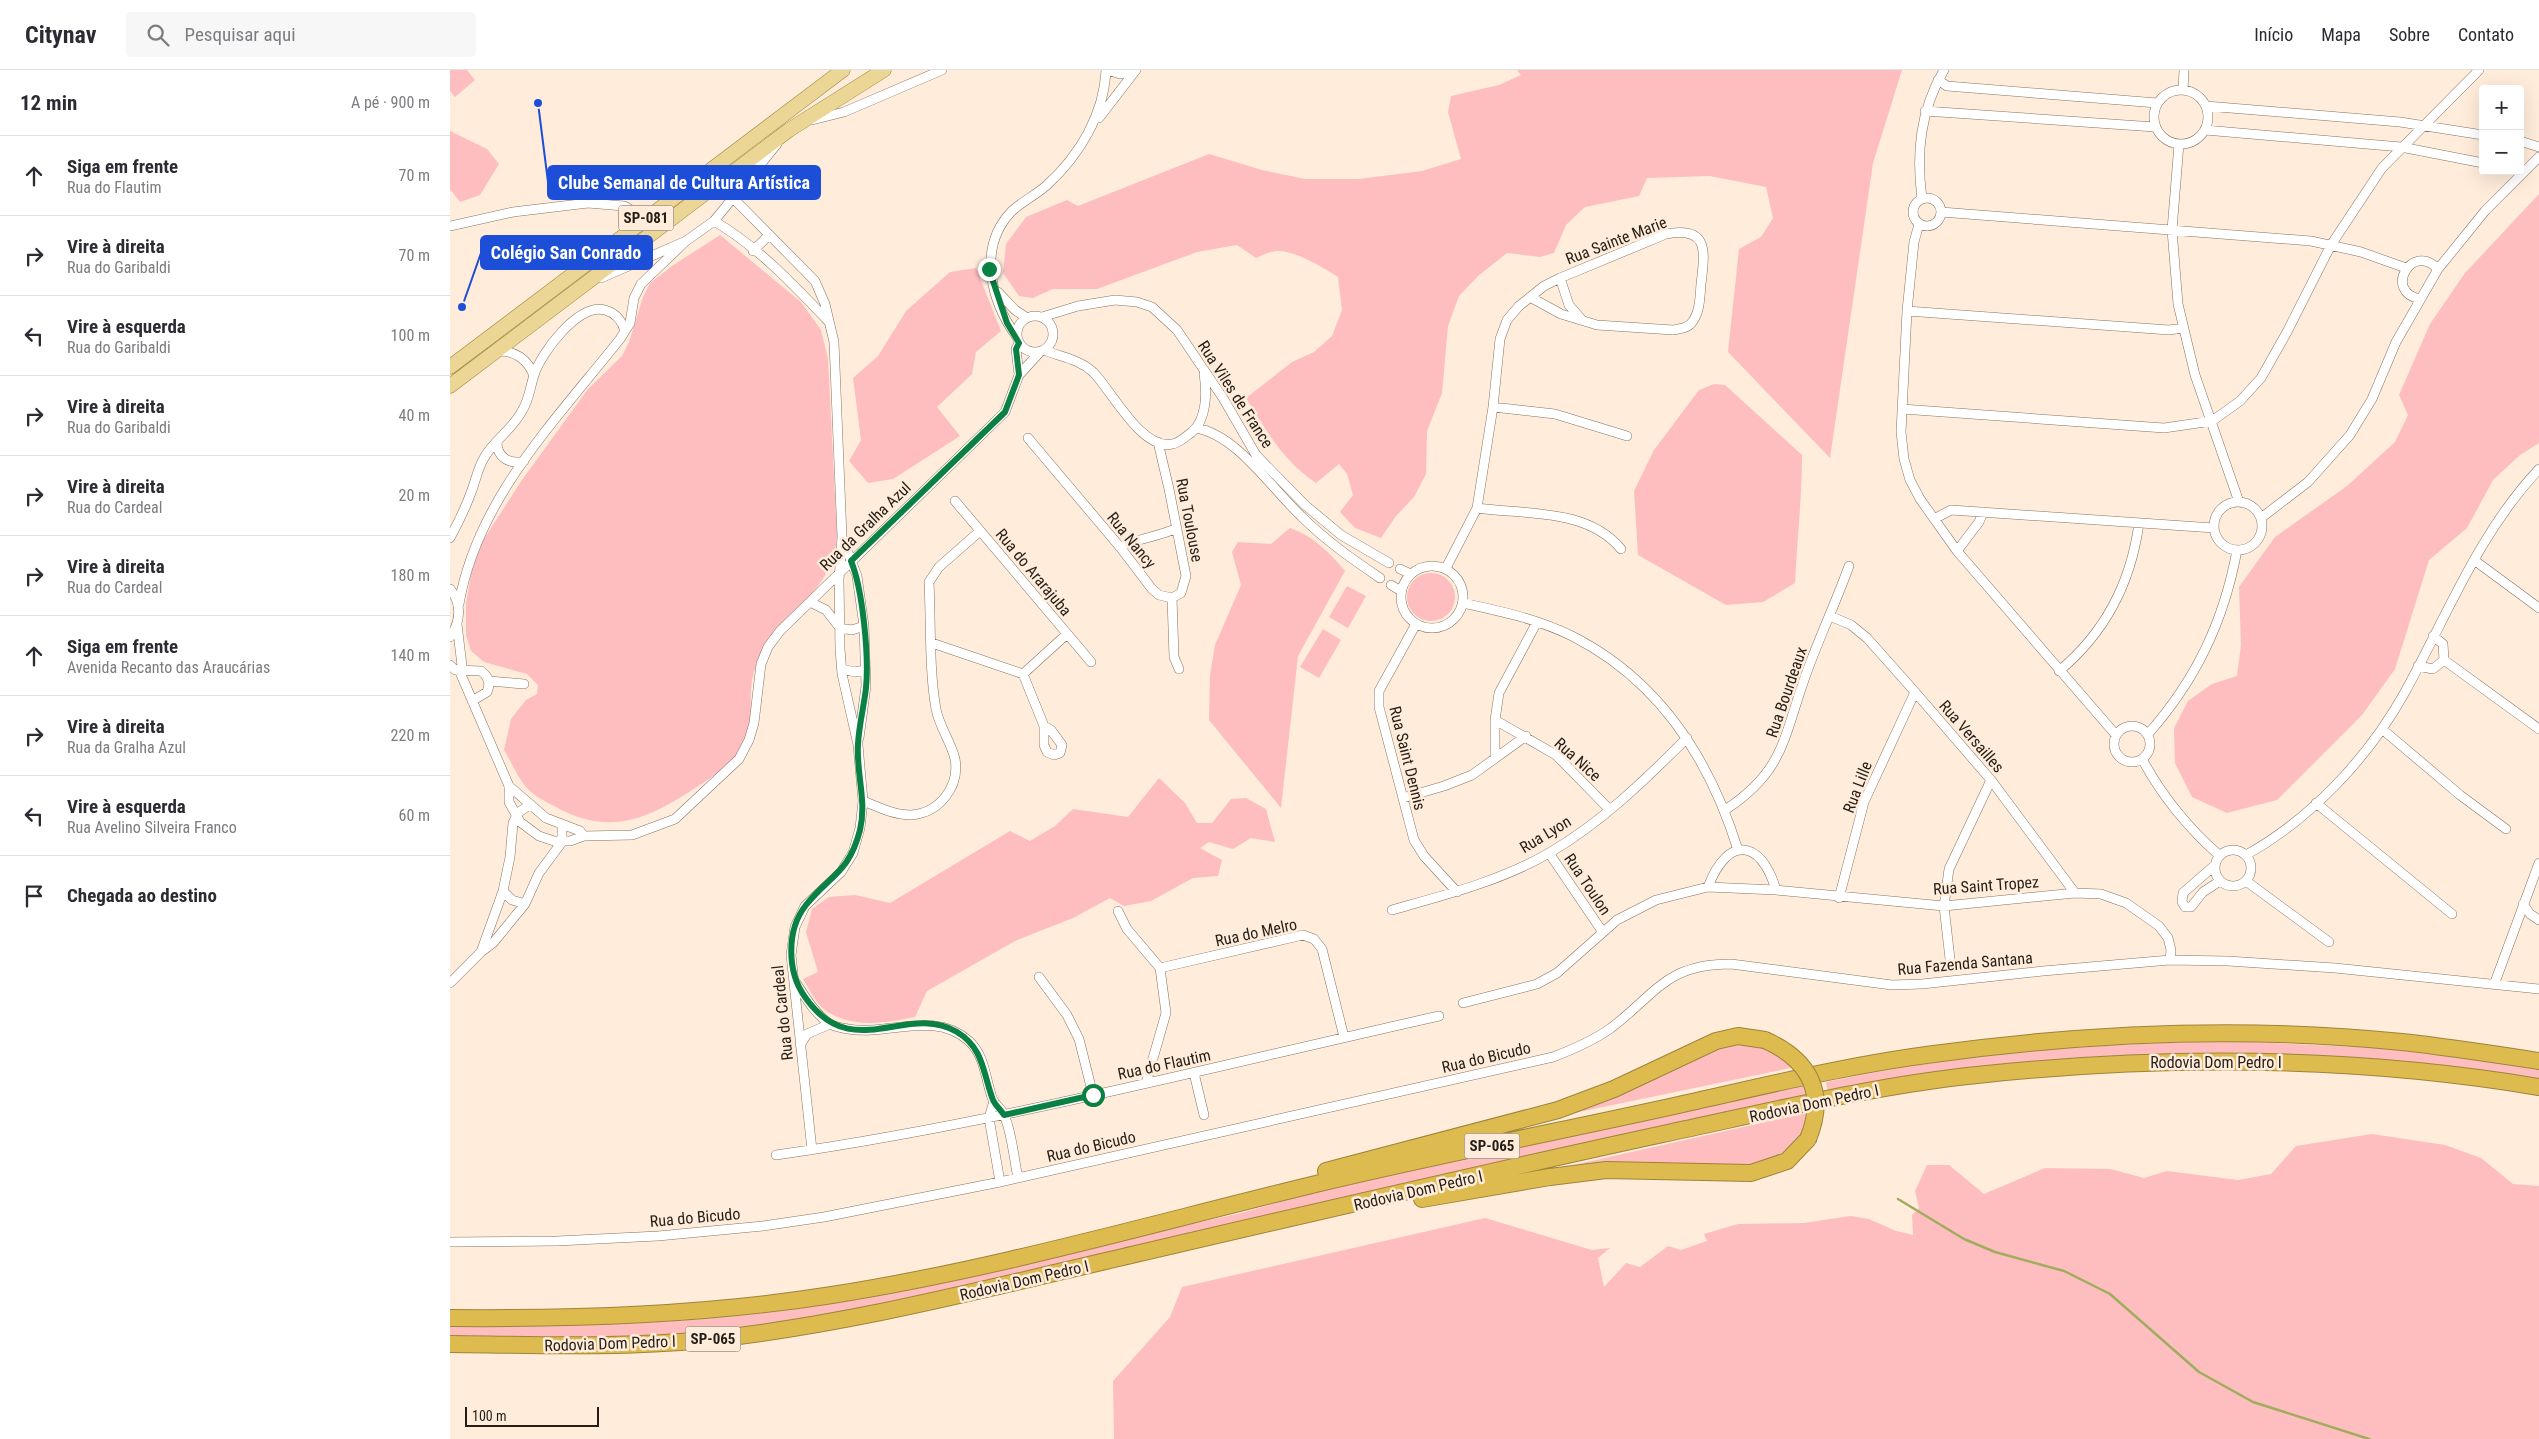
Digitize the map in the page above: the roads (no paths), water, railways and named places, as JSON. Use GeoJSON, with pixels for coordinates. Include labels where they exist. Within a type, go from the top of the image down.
{"type":"FeatureCollection","features":[{"type":"Feature","properties":{"kind":"highway","name":"Rodovia Dom Pedro I"},"geometry":{"type":"LineString","coordinates":[[450,1318],[624,1317],[794,1301],[973,1267],[1324,1182],[1799,1079],[1933,1054],[2030,1042],[2104,1038],[2254,1035],[2400,1042],[2539,1061]]}},
{"type":"Feature","properties":{"kind":"highway"},"geometry":{"type":"LineString","coordinates":[[1165,1222],[1276,1184],[1558,1110],[1614,1089],[1716,1040],[1738,1036],[1765,1040],[1792,1055],[1811,1079],[1817,1107],[1815,1122],[1808,1139],[1787,1161],[1750,1173],[1636,1170],[1580,1173],[1252,1228]]}},
{"type":"Feature","properties":{"kind":"highway","name":"Rodovia Dom Pedro I"},"geometry":{"type":"LineString","coordinates":[[450,1344],[625,1345],[700,1340],[813,1326],[972,1293],[1792,1107],[1888,1088],[1972,1076],[2140,1062],[2276,1061],[2388,1068],[2539,1087]]}},
{"type":"Feature","properties":{"kind":"main road","name":"SP-081"},"geometry":{"type":"LineString","coordinates":[[450,367],[844,70]]}},
{"type":"Feature","properties":{"kind":"main road","name":"SP-081"},"geometry":{"type":"LineString","coordinates":[[450,386],[794,126],[884,70]]}},
{"type":"Feature","properties":{"kind":"street"},"geometry":{"type":"LineString","coordinates":[[459,670],[462,666],[457,624],[458,604],[467,567],[480,533],[498,499],[524,461],[624,331],[632,318],[634,298],[641,284],[686,241],[714,221],[794,126],[844,112],[942,70]]}},
{"type":"Feature","properties":{"kind":"street"},"geometry":{"type":"LineString","coordinates":[[1094,124],[1103,97],[1107,70],[1120,74],[1134,70]]}},
{"type":"Feature","properties":{"kind":"street"},"geometry":{"type":"LineString","coordinates":[[1134,70],[1047,184],[1011,212],[998,231],[990,253],[989,269],[1007,323],[1018,340],[1029,352],[1043,351],[1073,359],[1092,372],[1140,431],[1158,442],[1172,444],[1183,440],[1196,428],[1205,405],[1206,387],[1204,370]]}},
{"type":"Feature","properties":{"kind":"street"},"geometry":{"type":"LineString","coordinates":[[1919,224],[1914,217],[1913,208],[1922,199],[1919,158],[1925,111],[1944,70]]}},
{"type":"Feature","properties":{"kind":"street"},"geometry":{"type":"LineString","coordinates":[[2183,90],[2184,70]]}},
{"type":"Feature","properties":{"kind":"street"},"geometry":{"type":"LineString","coordinates":[[1902,409],[2164,428],[2212,421],[2240,401],[2261,378],[2288,332],[2330,245],[2382,168],[2479,70]]}},
{"type":"Feature","properties":{"kind":"street"},"geometry":{"type":"LineString","coordinates":[[1938,80],[1948,86],[2157,104]]}},
{"type":"Feature","properties":{"kind":"street"},"geometry":{"type":"LineString","coordinates":[[2183,90],[2194,93],[2206,106],[2208,118],[2205,130],[2196,139],[2179,144],[2162,137],[2156,127],[2154,115],[2157,104],[2165,94],[2183,90]]}},
{"type":"Feature","properties":{"kind":"street"},"geometry":{"type":"LineString","coordinates":[[2206,106],[2424,125],[2479,134]]}},
{"type":"Feature","properties":{"kind":"street"},"geometry":{"type":"LineString","coordinates":[[1925,111],[2156,127]]}},
{"type":"Feature","properties":{"kind":"street"},"geometry":{"type":"LineString","coordinates":[[2205,130],[2401,147],[2479,162]]}},
{"type":"Feature","properties":{"kind":"street"},"geometry":{"type":"LineString","coordinates":[[2524,142],[2539,147]]}},
{"type":"Feature","properties":{"kind":"street"},"geometry":{"type":"LineString","coordinates":[[2179,144],[2172,230],[2175,280],[2182,328],[2195,375],[2239,502]]}},
{"type":"Feature","properties":{"kind":"street"},"geometry":{"type":"LineString","coordinates":[[2524,169],[2539,157]]}},
{"type":"Feature","properties":{"kind":"street"},"geometry":{"type":"LineString","coordinates":[[2261,518],[2308,482],[2350,435],[2372,399],[2396,342],[2438,269],[2517,175]]}},
{"type":"Feature","properties":{"kind":"street"},"geometry":{"type":"LineString","coordinates":[[732,198],[815,281],[824,304],[834,342],[842,537],[840,570],[842,669],[858,745]]}},
{"type":"Feature","properties":{"kind":"street"},"geometry":{"type":"LineString","coordinates":[[1919,224],[1932,225],[1939,220],[1941,212],[1935,201],[1922,199]]}},
{"type":"Feature","properties":{"kind":"street"},"geometry":{"type":"LineString","coordinates":[[450,226],[512,212],[588,203],[624,206],[646,218]]}},
{"type":"Feature","properties":{"kind":"street"},"geometry":{"type":"LineString","coordinates":[[1941,212],[2172,230],[2330,245],[2362,252],[2406,268]]}},
{"type":"Feature","properties":{"kind":"street"},"geometry":{"type":"LineString","coordinates":[[714,221],[727,228],[782,275],[828,321]]}},
{"type":"Feature","properties":{"kind":"street"},"geometry":{"type":"LineString","coordinates":[[1919,224],[1914,242],[1907,311],[1901,440],[1906,469],[1920,499],[1956,551],[2116,735]]}},
{"type":"Feature","properties":{"kind":"street","name":"Rua Sainte Marie"},"geometry":{"type":"LineString","coordinates":[[1446,568],[1477,508],[1494,407],[1500,339],[1507,320],[1530,297],[1560,278],[1666,234],[1684,231],[1697,237],[1705,250],[1698,313],[1692,323],[1683,328],[1673,330],[1597,325],[1561,314],[1530,297]]}},
{"type":"Feature","properties":{"kind":"street"},"geometry":{"type":"LineString","coordinates":[[753,251],[769,235]]}},
{"type":"Feature","properties":{"kind":"street"},"geometry":{"type":"LineString","coordinates":[[578,289],[686,241]]}},
{"type":"Feature","properties":{"kind":"street"},"geometry":{"type":"LineString","coordinates":[[2420,299],[2408,294],[2403,286],[2406,268],[2422,261],[2431,263],[2438,269]]}},
{"type":"Feature","properties":{"kind":"street"},"geometry":{"type":"LineString","coordinates":[[1560,278],[1569,305],[1584,322]]}},
{"type":"Feature","properties":{"kind":"street"},"geometry":{"type":"LineString","coordinates":[[995,288],[1015,310],[1026,318]]}},
{"type":"Feature","properties":{"kind":"street","name":"Rua Viles de France"},"geometry":{"type":"LineString","coordinates":[[1042,317],[1102,301],[1137,302],[1152,307],[1177,330],[1256,455],[1305,505],[1341,535],[1389,563]]}},
{"type":"Feature","properties":{"kind":"street"},"geometry":{"type":"LineString","coordinates":[[450,538],[470,496],[480,465],[522,413],[530,395],[534,376],[544,355],[558,337],[575,320],[590,311],[600,309],[610,312],[618,318],[624,331]]}},
{"type":"Feature","properties":{"kind":"street"},"geometry":{"type":"LineString","coordinates":[[1907,311],[2169,330],[2182,328]]}},
{"type":"Feature","properties":{"kind":"street"},"geometry":{"type":"LineString","coordinates":[[1018,340],[1018,326],[1026,318],[1042,317],[1051,324],[1054,331],[1054,338],[1043,351]]}},
{"type":"Feature","properties":{"kind":"street","name":"Rua da Gralha Azul"},"geometry":{"type":"LineString","coordinates":[[1018,340],[1016,349],[1019,375]]}},
{"type":"Feature","properties":{"kind":"street"},"geometry":{"type":"LineString","coordinates":[[496,351],[512,352],[521,357],[529,365],[534,376]]}},
{"type":"Feature","properties":{"kind":"street","name":"Rua da Gralha Azul"},"geometry":{"type":"LineString","coordinates":[[584,836],[632,835],[675,819],[739,759],[751,731],[761,664],[768,647],[780,631],[840,570],[1005,412],[1019,375],[1043,351]]}},
{"type":"Feature","properties":{"kind":"street"},"geometry":{"type":"LineString","coordinates":[[1494,407],[1555,414],[1627,436]]}},
{"type":"Feature","properties":{"kind":"street","name":"Rua Viles de France"},"geometry":{"type":"LineString","coordinates":[[1196,428],[1216,435],[1231,445],[1300,516],[1340,551],[1380,578]]}},
{"type":"Feature","properties":{"kind":"street","name":"Rua Nancy"},"geometry":{"type":"LineString","coordinates":[[1028,438],[1152,588],[1159,595],[1172,598]]}},
{"type":"Feature","properties":{"kind":"street"},"geometry":{"type":"LineString","coordinates":[[497,442],[498,450],[503,457],[515,463],[524,461]]}},
{"type":"Feature","properties":{"kind":"street","name":"Rua Toulouse"},"geometry":{"type":"LineString","coordinates":[[1158,442],[1186,576],[1181,594],[1172,598]]}},
{"type":"Feature","properties":{"kind":"street"},"geometry":{"type":"LineString","coordinates":[[2246,855],[2290,825],[2316,803],[2355,762],[2382,729],[2474,560],[2497,522],[2537,475]]}},
{"type":"Feature","properties":{"kind":"street","name":"Rua do Ararajuba"},"geometry":{"type":"LineString","coordinates":[[955,501],[1090,662]]}},
{"type":"Feature","properties":{"kind":"street"},"geometry":{"type":"LineString","coordinates":[[2239,502],[2255,508],[2261,518],[2262,529],[2258,540],[2249,548],[2238,550],[2221,544],[2214,528],[2218,512],[2227,504],[2239,502]]}},
{"type":"Feature","properties":{"kind":"street"},"geometry":{"type":"LineString","coordinates":[[1477,508],[1564,517],[1591,526],[1610,536],[1621,549]]}},
{"type":"Feature","properties":{"kind":"street"},"geometry":{"type":"LineString","coordinates":[[1934,518],[1951,510],[2214,528]]}},
{"type":"Feature","properties":{"kind":"street"},"geometry":{"type":"LineString","coordinates":[[1956,551],[1979,522],[1984,512]]}},
{"type":"Feature","properties":{"kind":"street"},"geometry":{"type":"LineString","coordinates":[[2059,671],[2092,639],[2116,602],[2132,564],[2139,523]]}},
{"type":"Feature","properties":{"kind":"street"},"geometry":{"type":"LineString","coordinates":[[1120,547],[1134,540],[1160,536],[1177,528]]}},
{"type":"Feature","properties":{"kind":"street"},"geometry":{"type":"LineString","coordinates":[[863,801],[894,813],[910,815],[926,812],[939,804],[949,792],[955,776],[954,759],[936,710],[930,582],[939,567],[980,531]]}},
{"type":"Feature","properties":{"kind":"street"},"geometry":{"type":"LineString","coordinates":[[842,537],[857,576],[864,626],[866,686],[858,745]]}},
{"type":"Feature","properties":{"kind":"street"},"geometry":{"type":"LineString","coordinates":[[2148,734],[2180,695],[2209,645],[2227,598],[2238,550]]}},
{"type":"Feature","properties":{"kind":"street"},"geometry":{"type":"LineString","coordinates":[[2474,560],[2539,608]]}},
{"type":"Feature","properties":{"kind":"street"},"geometry":{"type":"LineString","coordinates":[[1427,566],[1446,568],[1460,583],[1463,603],[1457,616],[1445,625],[1430,628],[1416,624],[1410,619],[1402,606],[1401,591],[1410,574],[1427,566]]}},
{"type":"Feature","properties":{"kind":"street","name":"Rua Bourdeaux"},"geometry":{"type":"LineString","coordinates":[[1725,810],[1748,795],[1762,779],[1782,749],[1804,680],[1849,566]]}},
{"type":"Feature","properties":{"kind":"street"},"geometry":{"type":"LineString","coordinates":[[1400,569],[1410,574]]}},
{"type":"Feature","properties":{"kind":"street"},"geometry":{"type":"LineString","coordinates":[[1391,585],[1401,591]]}},
{"type":"Feature","properties":{"kind":"street"},"geometry":{"type":"LineString","coordinates":[[450,589],[458,604]]}},
{"type":"Feature","properties":{"kind":"street"},"geometry":{"type":"LineString","coordinates":[[1172,598],[1174,657],[1180,669]]}},
{"type":"Feature","properties":{"kind":"street"},"geometry":{"type":"LineString","coordinates":[[810,602],[826,610],[840,628],[852,630],[864,626]]}},
{"type":"Feature","properties":{"kind":"street"},"geometry":{"type":"LineString","coordinates":[[1463,603],[1537,622],[1571,635],[1608,657],[1651,693],[1687,738],[1708,773],[1725,810],[1738,850]]}},
{"type":"Feature","properties":{"kind":"street","name":"Rua Versailles"},"geometry":{"type":"LineString","coordinates":[[1830,616],[1851,625],[1867,638],[1991,780],[2074,893]]}},
{"type":"Feature","properties":{"kind":"street"},"geometry":{"type":"LineString","coordinates":[[1495,758],[1495,720],[1499,693],[1537,622]]}},
{"type":"Feature","properties":{"kind":"street"},"geometry":{"type":"LineString","coordinates":[[450,637],[457,624]]}},
{"type":"Feature","properties":{"kind":"street","name":"Rua Saint Dennis"},"geometry":{"type":"LineString","coordinates":[[1416,624],[1379,691],[1378,707],[1414,840],[1424,856],[1457,892]]}},
{"type":"Feature","properties":{"kind":"street"},"geometry":{"type":"LineString","coordinates":[[1023,674],[1067,634]]}},
{"type":"Feature","properties":{"kind":"street"},"geometry":{"type":"LineString","coordinates":[[2433,636],[2443,644],[2444,660]]}},
{"type":"Feature","properties":{"kind":"street"},"geometry":{"type":"LineString","coordinates":[[932,643],[1023,674],[1044,726]]}},
{"type":"Feature","properties":{"kind":"street"},"geometry":{"type":"LineString","coordinates":[[2418,666],[2433,669],[2444,660]]}},
{"type":"Feature","properties":{"kind":"street"},"geometry":{"type":"LineString","coordinates":[[2444,660],[2539,729]]}},
{"type":"Feature","properties":{"kind":"street"},"geometry":{"type":"LineString","coordinates":[[450,665],[459,670],[481,671],[489,680],[524,684]]}},
{"type":"Feature","properties":{"kind":"street"},"geometry":{"type":"LineString","coordinates":[[842,669],[855,672],[865,670]]}},
{"type":"Feature","properties":{"kind":"street"},"geometry":{"type":"LineString","coordinates":[[459,670],[509,786],[546,818],[562,826],[580,831],[584,836],[562,842],[538,836],[526,828],[516,816],[509,802],[509,786]]}},
{"type":"Feature","properties":{"kind":"street"},"geometry":{"type":"LineString","coordinates":[[472,701],[485,694],[489,680]]}},
{"type":"Feature","properties":{"kind":"street","name":"Rua Lille"},"geometry":{"type":"LineString","coordinates":[[1839,898],[1864,802],[1914,692]]}},
{"type":"Feature","properties":{"kind":"street","name":"Rua Nice"},"geometry":{"type":"LineString","coordinates":[[1495,720],[1526,736],[1556,755],[1610,810]]}},
{"type":"Feature","properties":{"kind":"street"},"geometry":{"type":"LineString","coordinates":[[2132,726],[2141,728],[2148,734],[2150,748],[2142,759],[2133,762],[2120,757],[2114,744],[2116,735],[2123,728],[2132,726]]}},
{"type":"Feature","properties":{"kind":"street"},"geometry":{"type":"LineString","coordinates":[[2382,729],[2460,795],[2506,828]]}},
{"type":"Feature","properties":{"kind":"street"},"geometry":{"type":"LineString","coordinates":[[1403,798],[1444,786],[1472,775],[1526,736]]}},
{"type":"Feature","properties":{"kind":"street","name":"Rua Lyon"},"geometry":{"type":"LineString","coordinates":[[1392,910],[1457,892],[1497,877],[1549,853],[1634,791],[1687,738]]}},
{"type":"Feature","properties":{"kind":"street","name":"Rua do Cardeal"},"geometry":{"type":"LineString","coordinates":[[812,1150],[791,956],[795,927],[805,906],[841,872],[853,853],[860,828],[863,801],[858,745]]}},
{"type":"Feature","properties":{"kind":"street"},"geometry":{"type":"LineString","coordinates":[[2142,759],[2158,788],[2178,814],[2220,856]]}},
{"type":"Feature","properties":{"kind":"street"},"geometry":{"type":"LineString","coordinates":[[1950,959],[1944,906],[1949,868],[1991,780]]}},
{"type":"Feature","properties":{"kind":"street"},"geometry":{"type":"LineString","coordinates":[[2316,803],[2452,914]]}},
{"type":"Feature","properties":{"kind":"street"},"geometry":{"type":"LineString","coordinates":[[481,952],[503,891],[516,816],[529,805]]}},
{"type":"Feature","properties":{"kind":"street"},"geometry":{"type":"LineString","coordinates":[[450,983],[481,952],[493,943],[525,904],[539,873],[562,842],[562,826]]}},
{"type":"Feature","properties":{"kind":"street"},"geometry":{"type":"LineString","coordinates":[[1708,887],[1714,870],[1723,857],[1738,850],[1749,852],[1761,858],[1770,869],[1776,890]]}},
{"type":"Feature","properties":{"kind":"street"},"geometry":{"type":"LineString","coordinates":[[2215,865],[2220,881],[2234,886],[2246,881],[2251,868],[2246,855],[2233,850],[2220,856],[2215,865],[2183,892],[2182,902],[2185,907],[2191,907],[2203,892],[2220,881]]}},
{"type":"Feature","properties":{"kind":"street","name":"Rua Toulon"},"geometry":{"type":"LineString","coordinates":[[1549,853],[1602,931]]}},
{"type":"Feature","properties":{"kind":"street"},"geometry":{"type":"LineString","coordinates":[[2494,985],[2539,863]]}},
{"type":"Feature","properties":{"kind":"street"},"geometry":{"type":"LineString","coordinates":[[2246,881],[2329,942]]}},
{"type":"Feature","properties":{"kind":"street","name":"Rua Saint Tropez"},"geometry":{"type":"LineString","coordinates":[[1463,1003],[1537,984],[1557,973],[1602,931],[1617,920],[1656,900],[1708,887],[1776,890],[1839,898],[1944,906],[2074,893],[2101,894],[2126,903],[2159,926],[2168,938],[2171,950],[2170,960]]}},
{"type":"Feature","properties":{"kind":"street"},"geometry":{"type":"LineString","coordinates":[[503,891],[512,900],[525,904]]}},
{"type":"Feature","properties":{"kind":"street"},"geometry":{"type":"LineString","coordinates":[[2523,904],[2530,914],[2539,920]]}},
{"type":"Feature","properties":{"kind":"street"},"geometry":{"type":"LineString","coordinates":[[1118,911],[1127,929],[1160,968],[1166,1013],[1146,1083]]}},
{"type":"Feature","properties":{"kind":"street","name":"Rua do Melro"},"geometry":{"type":"LineString","coordinates":[[1160,968],[1303,935],[1314,939],[1322,949],[1344,1037]]}},
{"type":"Feature","properties":{"kind":"street","name":"Rua Fazenda Santana"},"geometry":{"type":"LineString","coordinates":[[1706,964],[1732,964],[1892,985],[1922,984],[2043,970],[2170,960],[2228,961],[2353,969],[2539,989]]}},
{"type":"Feature","properties":{"kind":"street","name":"Rua do Bicudo"},"geometry":{"type":"LineString","coordinates":[[450,1242],[608,1239],[754,1227],[906,1202],[1000,1182],[1553,1057],[1586,1044],[1611,1027],[1656,986],[1680,973],[1706,964]]}},
{"type":"Feature","properties":{"kind":"street"},"geometry":{"type":"LineString","coordinates":[[1039,977],[1067,1015],[1079,1039],[1093,1095]]}},
{"type":"Feature","properties":{"kind":"street"},"geometry":{"type":"LineString","coordinates":[[795,981],[805,998],[830,1024],[859,1031],[878,1031],[915,1025],[937,1025],[956,1032],[970,1042],[980,1054],[994,1101],[1004,1115],[1018,1178]]}},
{"type":"Feature","properties":{"kind":"street","name":"Rua do Flautim"},"geometry":{"type":"LineString","coordinates":[[776,1155],[893,1137],[1004,1115],[1440,1016]]}},
{"type":"Feature","properties":{"kind":"street"},"geometry":{"type":"LineString","coordinates":[[800,1045],[807,1034],[830,1024]]}},
{"type":"Feature","properties":{"kind":"street"},"geometry":{"type":"LineString","coordinates":[[1194,1073],[1204,1115]]}},
{"type":"Feature","properties":{"kind":"street"},"geometry":{"type":"LineString","coordinates":[[994,1101],[989,1118],[1000,1182]]}},
{"type":"Feature","properties":{"kind":"waterway"},"geometry":{"type":"LineString","coordinates":[[1898,1199],[1964,1239],[1995,1252],[2064,1271],[2110,1294],[2199,1372],[2253,1402],[2369,1439]]}},
{"type":"Feature","properties":{"kind":"place","name":"Clube Semanal de Cultura Artística"},"geometry":{"type":"Point","coordinates":[538,103]}},
{"type":"Feature","properties":{"kind":"place","name":"Colégio San Conrado"},"geometry":{"type":"Point","coordinates":[462,307]}}]}
